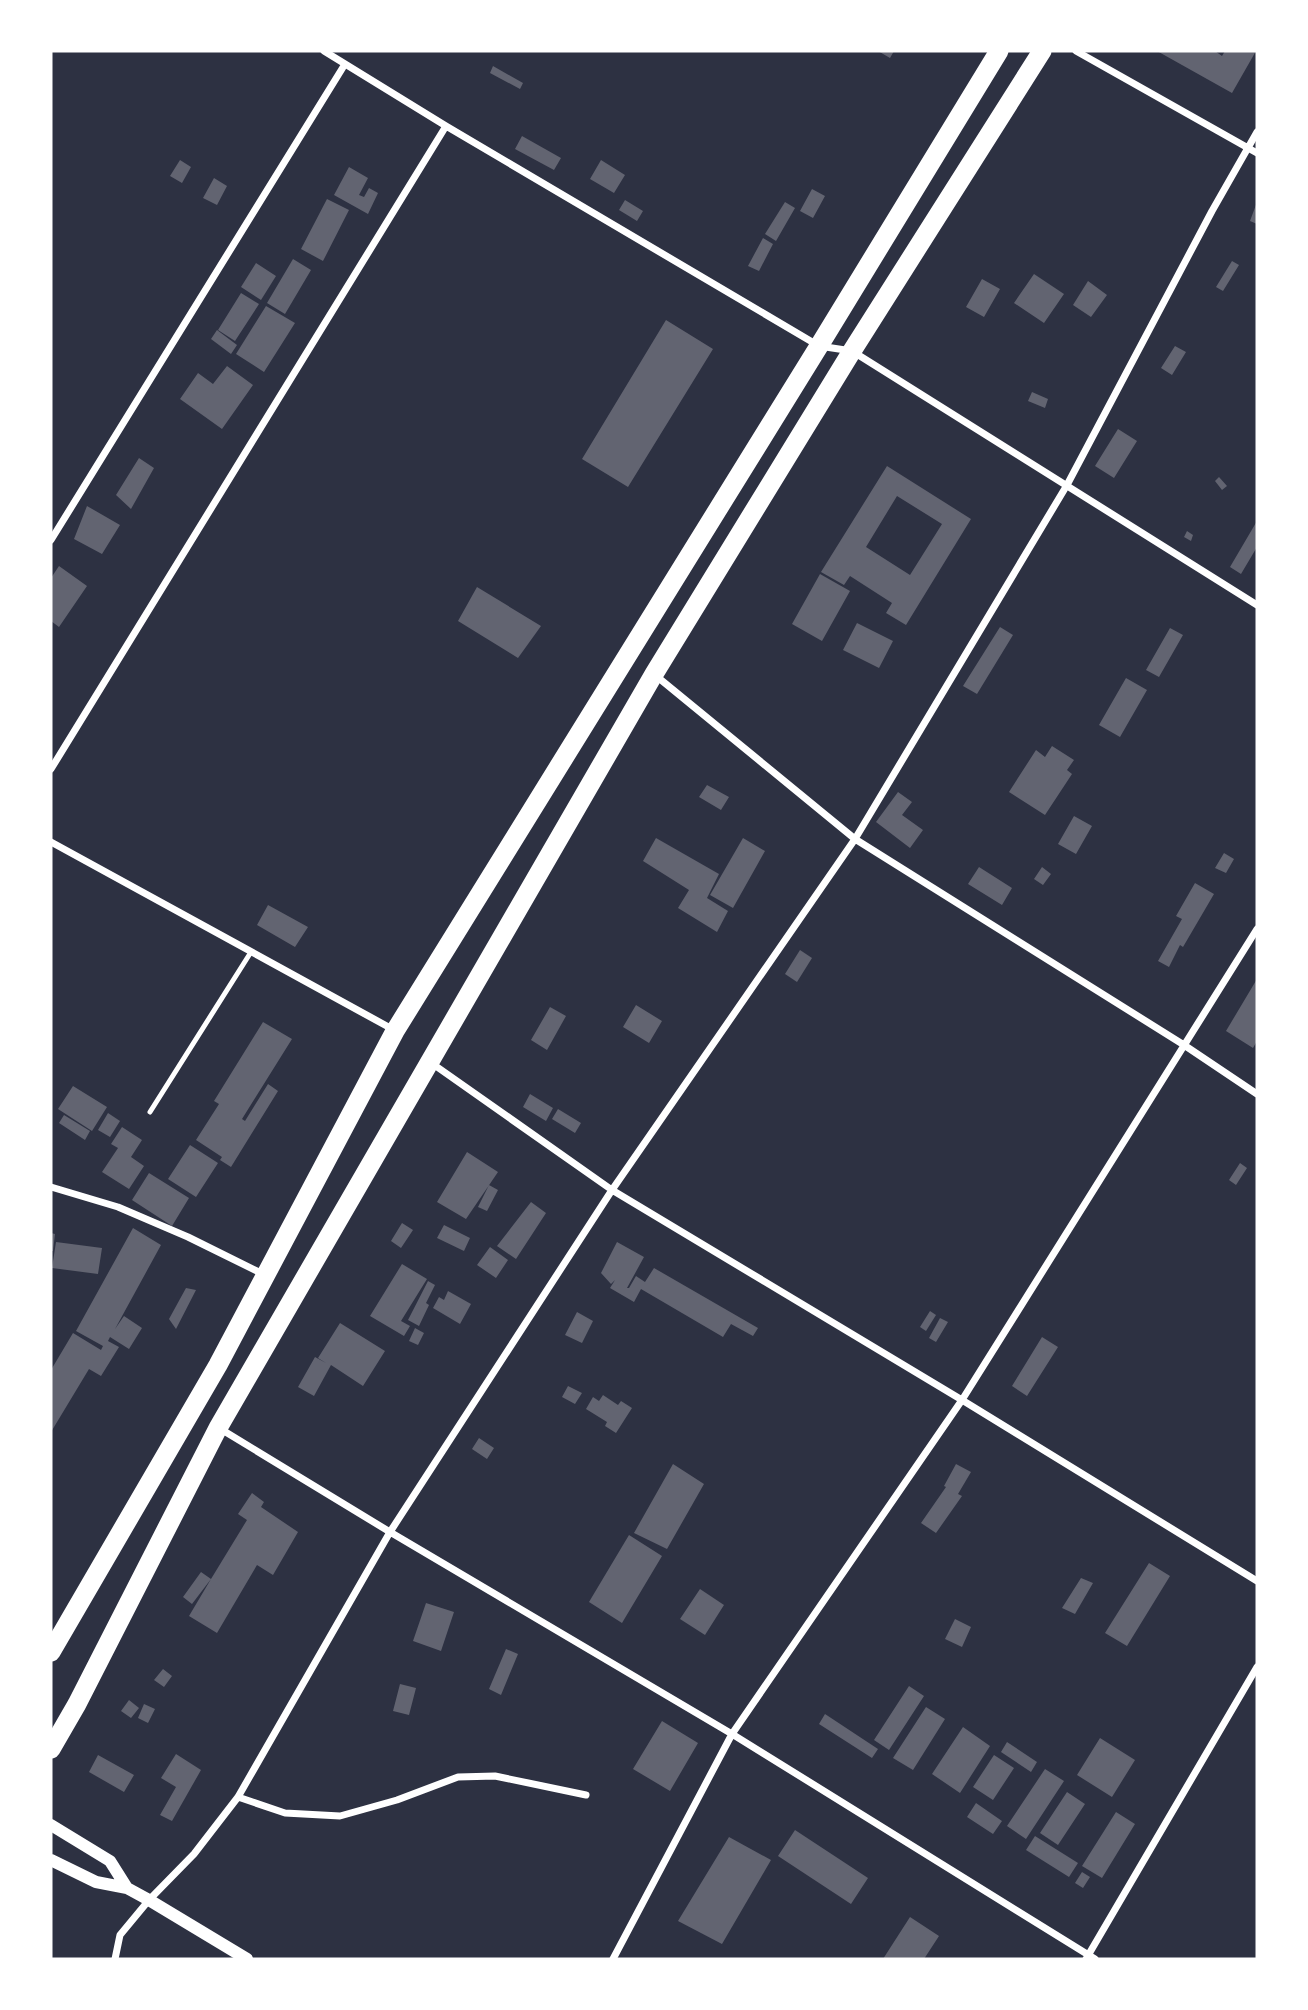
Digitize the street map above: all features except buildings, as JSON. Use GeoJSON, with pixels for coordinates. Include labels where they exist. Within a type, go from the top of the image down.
{"type":"FeatureCollection","features":[{"type":"Feature","properties":{"kind":"highway"},"geometry":{"type":"LineString","coordinates":[[51,1652],[218,1365],[395,1031],[999,51]]}},
{"type":"Feature","properties":{"kind":"highway"},"geometry":{"type":"LineString","coordinates":[[51,1749],[77,1704],[218,1428],[654,674],[852,351],[1042,51]]}},
{"type":"Feature","properties":{"kind":"street"},"geometry":{"type":"LineString","coordinates":[[324,51],[819,346],[852,351],[1257,605]]}},
{"type":"Feature","properties":{"kind":"street"},"geometry":{"type":"LineString","coordinates":[[1076,51],[1257,153]]}},
{"type":"Feature","properties":{"kind":"street"},"geometry":{"type":"LineString","coordinates":[[51,540],[345,64]]}},
{"type":"Feature","properties":{"kind":"street"},"geometry":{"type":"LineString","coordinates":[[51,769],[446,126]]}},
{"type":"Feature","properties":{"kind":"street"},"geometry":{"type":"LineString","coordinates":[[115,1959],[120,1935],[149,1900],[194,1854],[238,1797],[390,1532],[612,1190],[855,839],[1067,485],[1257,132]]}},
{"type":"Feature","properties":{"kind":"street"},"geometry":{"type":"LineString","coordinates":[[654,674],[855,839],[1184,1045],[1257,1094]]}},
{"type":"Feature","properties":{"kind":"street"},"geometry":{"type":"LineString","coordinates":[[51,842],[395,1031]]}},
{"type":"Feature","properties":{"kind":"street"},"geometry":{"type":"LineString","coordinates":[[613,1959],[732,1734],[962,1400],[1257,929]]}},
{"type":"Feature","properties":{"kind":"street"},"geometry":{"type":"LineString","coordinates":[[430,1061],[612,1190],[1257,1581]]}},
{"type":"Feature","properties":{"kind":"street"},"geometry":{"type":"LineString","coordinates":[[51,1187],[118,1207],[266,1275]]}},
{"type":"Feature","properties":{"kind":"street"},"geometry":{"type":"LineString","coordinates":[[218,1428],[732,1734],[1090,1958],[1257,1667]]}},
{"type":"Feature","properties":{"kind":"street"},"geometry":{"type":"LineString","coordinates":[[238,1797],[285,1813],[340,1816],[397,1800],[458,1777],[495,1776],[586,1795]]}},
{"type":"Feature","properties":{"kind":"street"},"geometry":{"type":"LineString","coordinates":[[51,1825],[110,1861],[127,1888]]}},
{"type":"Feature","properties":{"kind":"street"},"geometry":{"type":"LineString","coordinates":[[51,1860],[96,1882],[127,1888],[247,1959]]}},
{"type":"Feature","properties":{"kind":"lane"},"geometry":{"type":"LineString","coordinates":[[150,1112],[251,952]]}}]}
